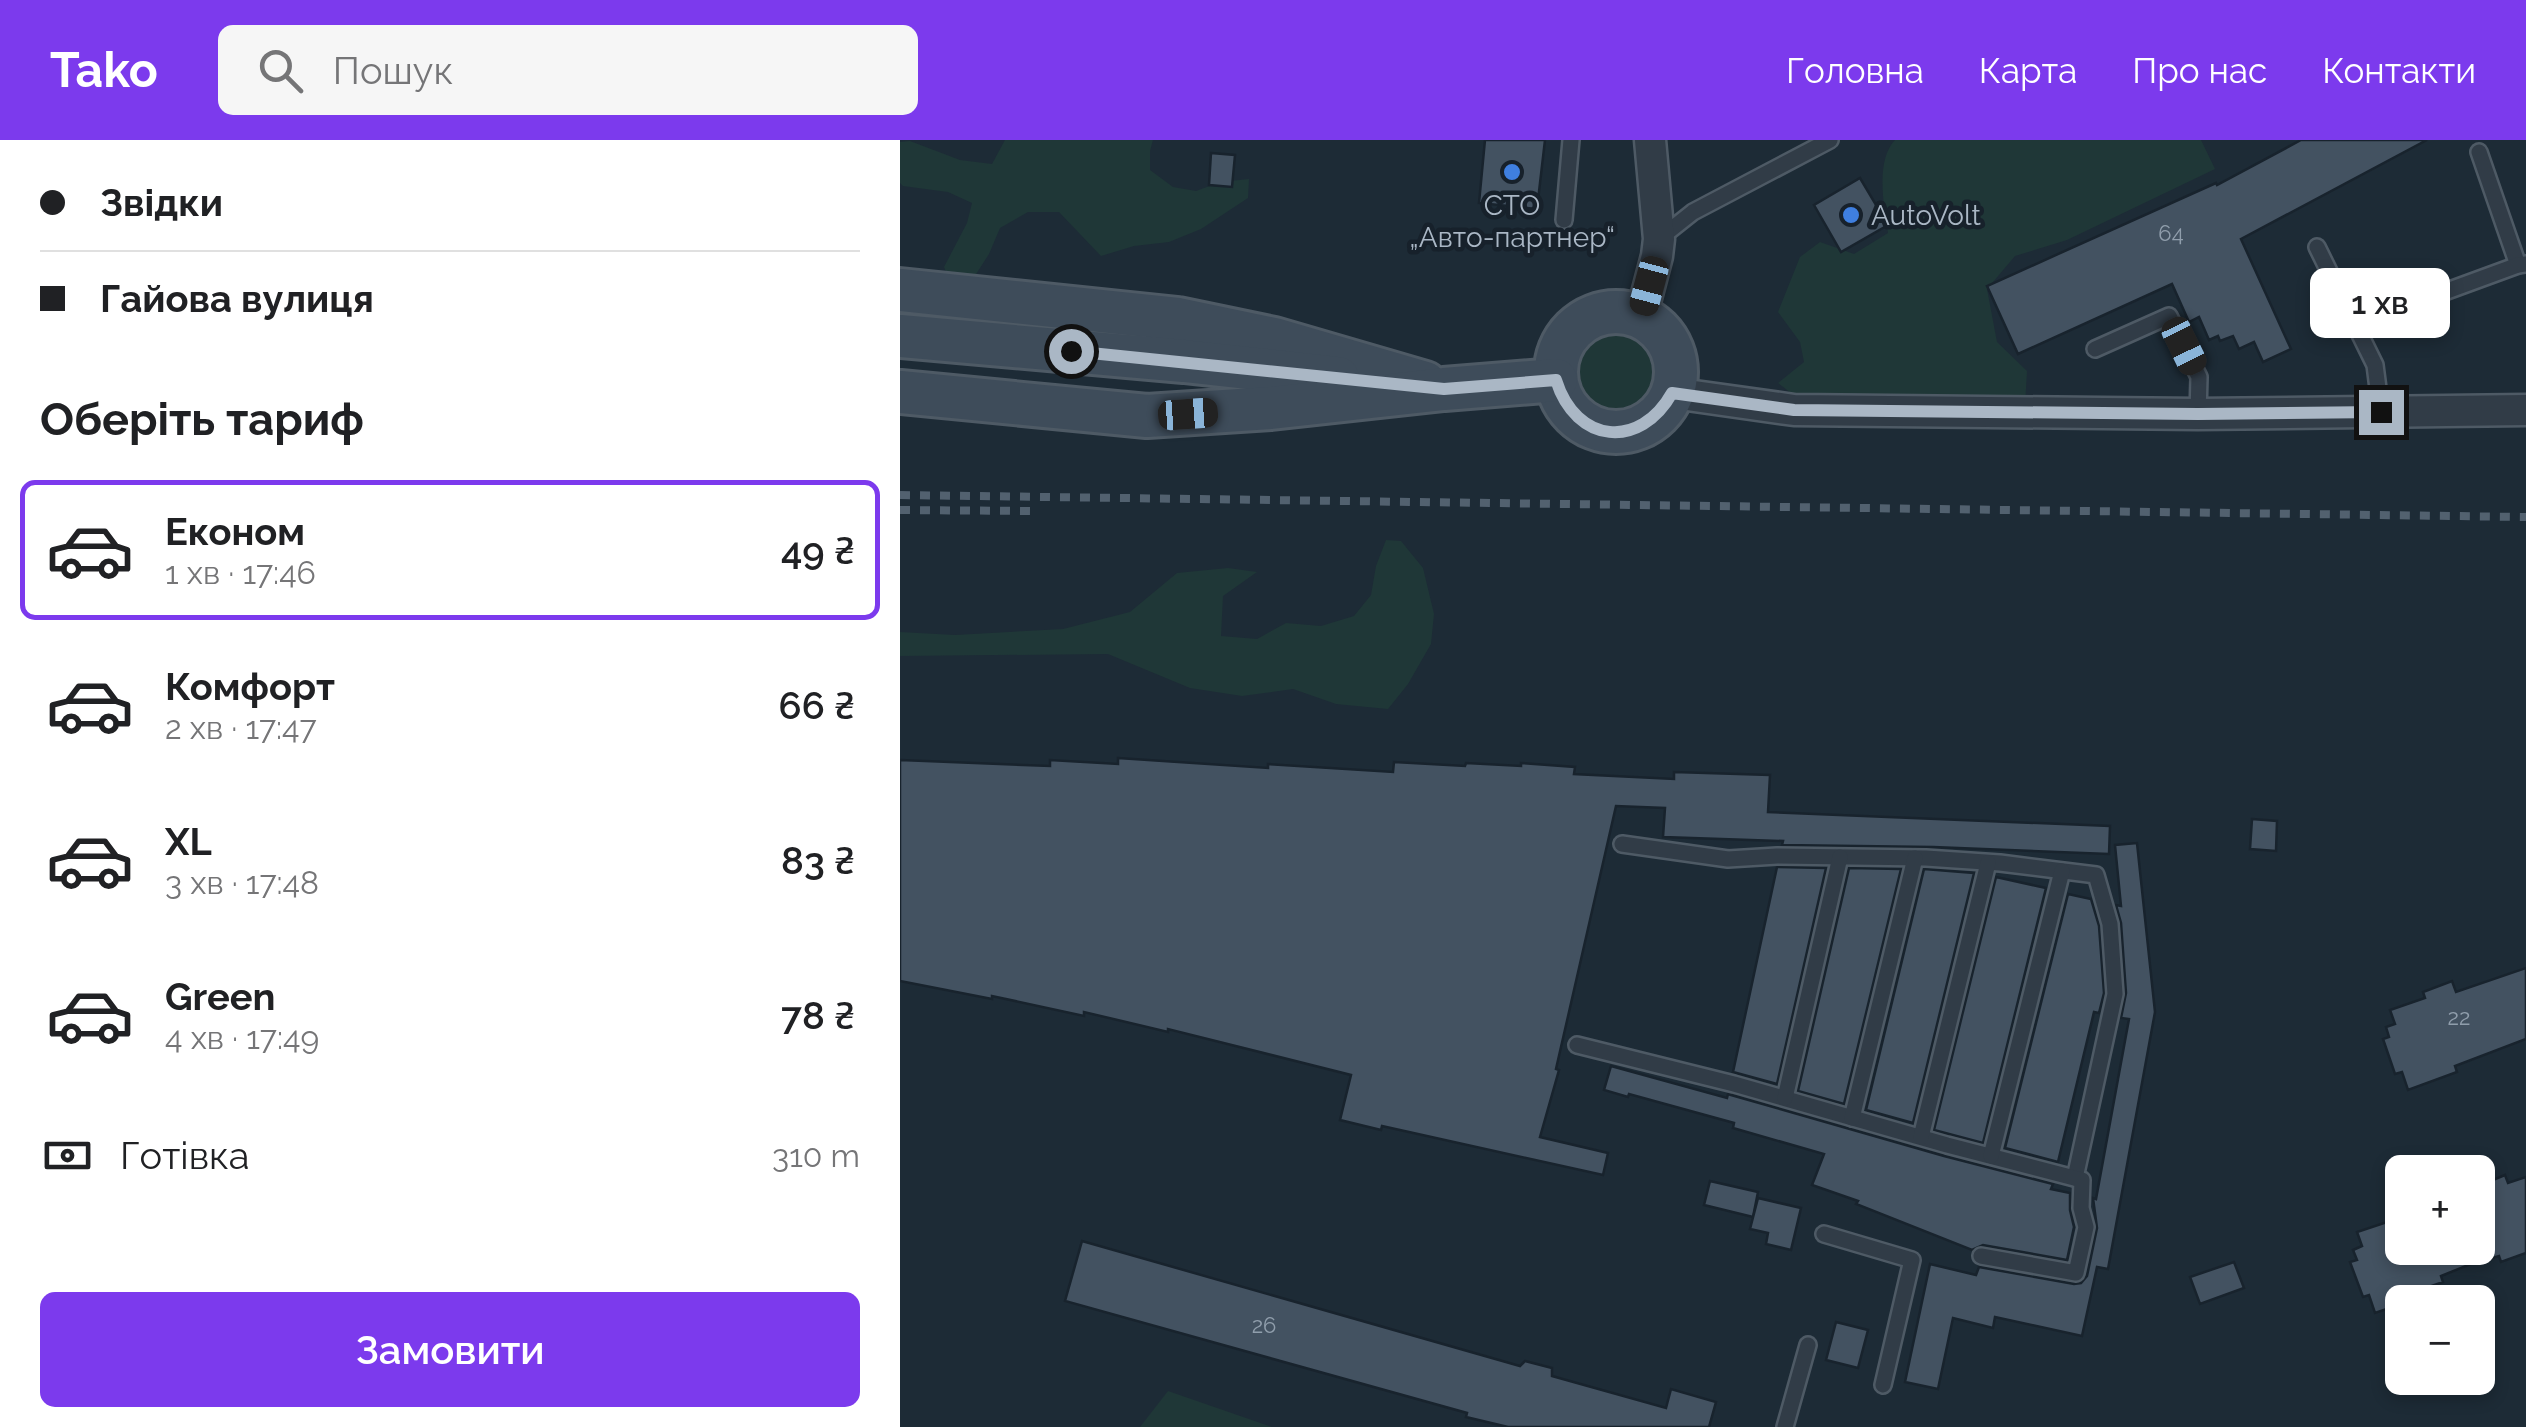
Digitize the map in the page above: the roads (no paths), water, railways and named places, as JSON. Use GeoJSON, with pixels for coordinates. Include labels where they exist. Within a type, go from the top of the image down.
{"type":"FeatureCollection","features":[{"type":"Feature","properties":{"kind":"street"},"geometry":{"type":"LineString","coordinates":[[1641,317],[1659,239],[1650,140]]}},
{"type":"Feature","properties":{"kind":"street"},"geometry":{"type":"LineString","coordinates":[[900,290],[1178,319],[1274,339],[1444,389]]}},
{"type":"Feature","properties":{"kind":"street"},"geometry":{"type":"LineString","coordinates":[[1623,312],[1641,317],[1668,341],[1676,376],[1672,393],[1662,410],[1629,431],[1609,432],[1590,426],[1574,415],[1562,399],[1556,362],[1562,345],[1588,318],[1623,312]]}},
{"type":"Feature","properties":{"kind":"street"},"geometry":{"type":"LineString","coordinates":[[900,336],[1444,389]]}},
{"type":"Feature","properties":{"kind":"street"},"geometry":{"type":"LineString","coordinates":[[900,392],[1146,416],[1556,380]]}},
{"type":"Feature","properties":{"kind":"street"},"geometry":{"type":"LineString","coordinates":[[1672,393],[1794,410],[2198,414],[2526,410]]}},
{"type":"Feature","properties":{"kind":"lane"},"geometry":{"type":"LineString","coordinates":[[1564,220],[1571,140]]}},
{"type":"Feature","properties":{"kind":"lane"},"geometry":{"type":"LineString","coordinates":[[1659,239],[1693,212],[1830,140]]}},
{"type":"Feature","properties":{"kind":"lane"},"geometry":{"type":"LineString","coordinates":[[2447,291],[2522,265],[2510,250],[2480,152]]}},
{"type":"Feature","properties":{"kind":"lane"},"geometry":{"type":"LineString","coordinates":[[2317,247],[2375,365],[2381,412]]}},
{"type":"Feature","properties":{"kind":"lane"},"geometry":{"type":"LineString","coordinates":[[2095,349],[2169,316],[2199,377],[2198,414]]}},
{"type":"Feature","properties":{"kind":"lane"},"geometry":{"type":"LineString","coordinates":[[1622,844],[1728,860],[1777,856],[1915,858],[2096,875],[2110,924],[2114,994],[2074,1178]]}},
{"type":"Feature","properties":{"kind":"lane"},"geometry":{"type":"LineString","coordinates":[[1785,1098],[1840,857]]}},
{"type":"Feature","properties":{"kind":"lane"},"geometry":{"type":"LineString","coordinates":[[1852,1118],[1915,858]]}},
{"type":"Feature","properties":{"kind":"lane"},"geometry":{"type":"LineString","coordinates":[[1921,1137],[1988,862]]}},
{"type":"Feature","properties":{"kind":"lane"},"geometry":{"type":"LineString","coordinates":[[1991,1156],[2062,871]]}},
{"type":"Feature","properties":{"kind":"lane"},"geometry":{"type":"LineString","coordinates":[[1577,1046],[1734,1084],[2082,1180],[2086,1227],[2076,1273],[1982,1256]]}},
{"type":"Feature","properties":{"kind":"lane"},"geometry":{"type":"LineString","coordinates":[[1824,1234],[1912,1260],[1883,1385]]}},
{"type":"Feature","properties":{"kind":"lane"},"geometry":{"type":"LineString","coordinates":[[1785,1427],[1808,1345]]}},
{"type":"Feature","properties":{"kind":"railway"},"geometry":{"type":"LineString","coordinates":[[900,495],[2526,517]]}},
{"type":"Feature","properties":{"kind":"railway"},"geometry":{"type":"LineString","coordinates":[[900,510],[1031,511]]}},
{"type":"Feature","properties":{"kind":"place","name":"СТО „Авто-партнер“"},"geometry":{"type":"Point","coordinates":[1512,172]}},
{"type":"Feature","properties":{"kind":"place","name":"AutoVolt"},"geometry":{"type":"Point","coordinates":[1851,215]}}]}
